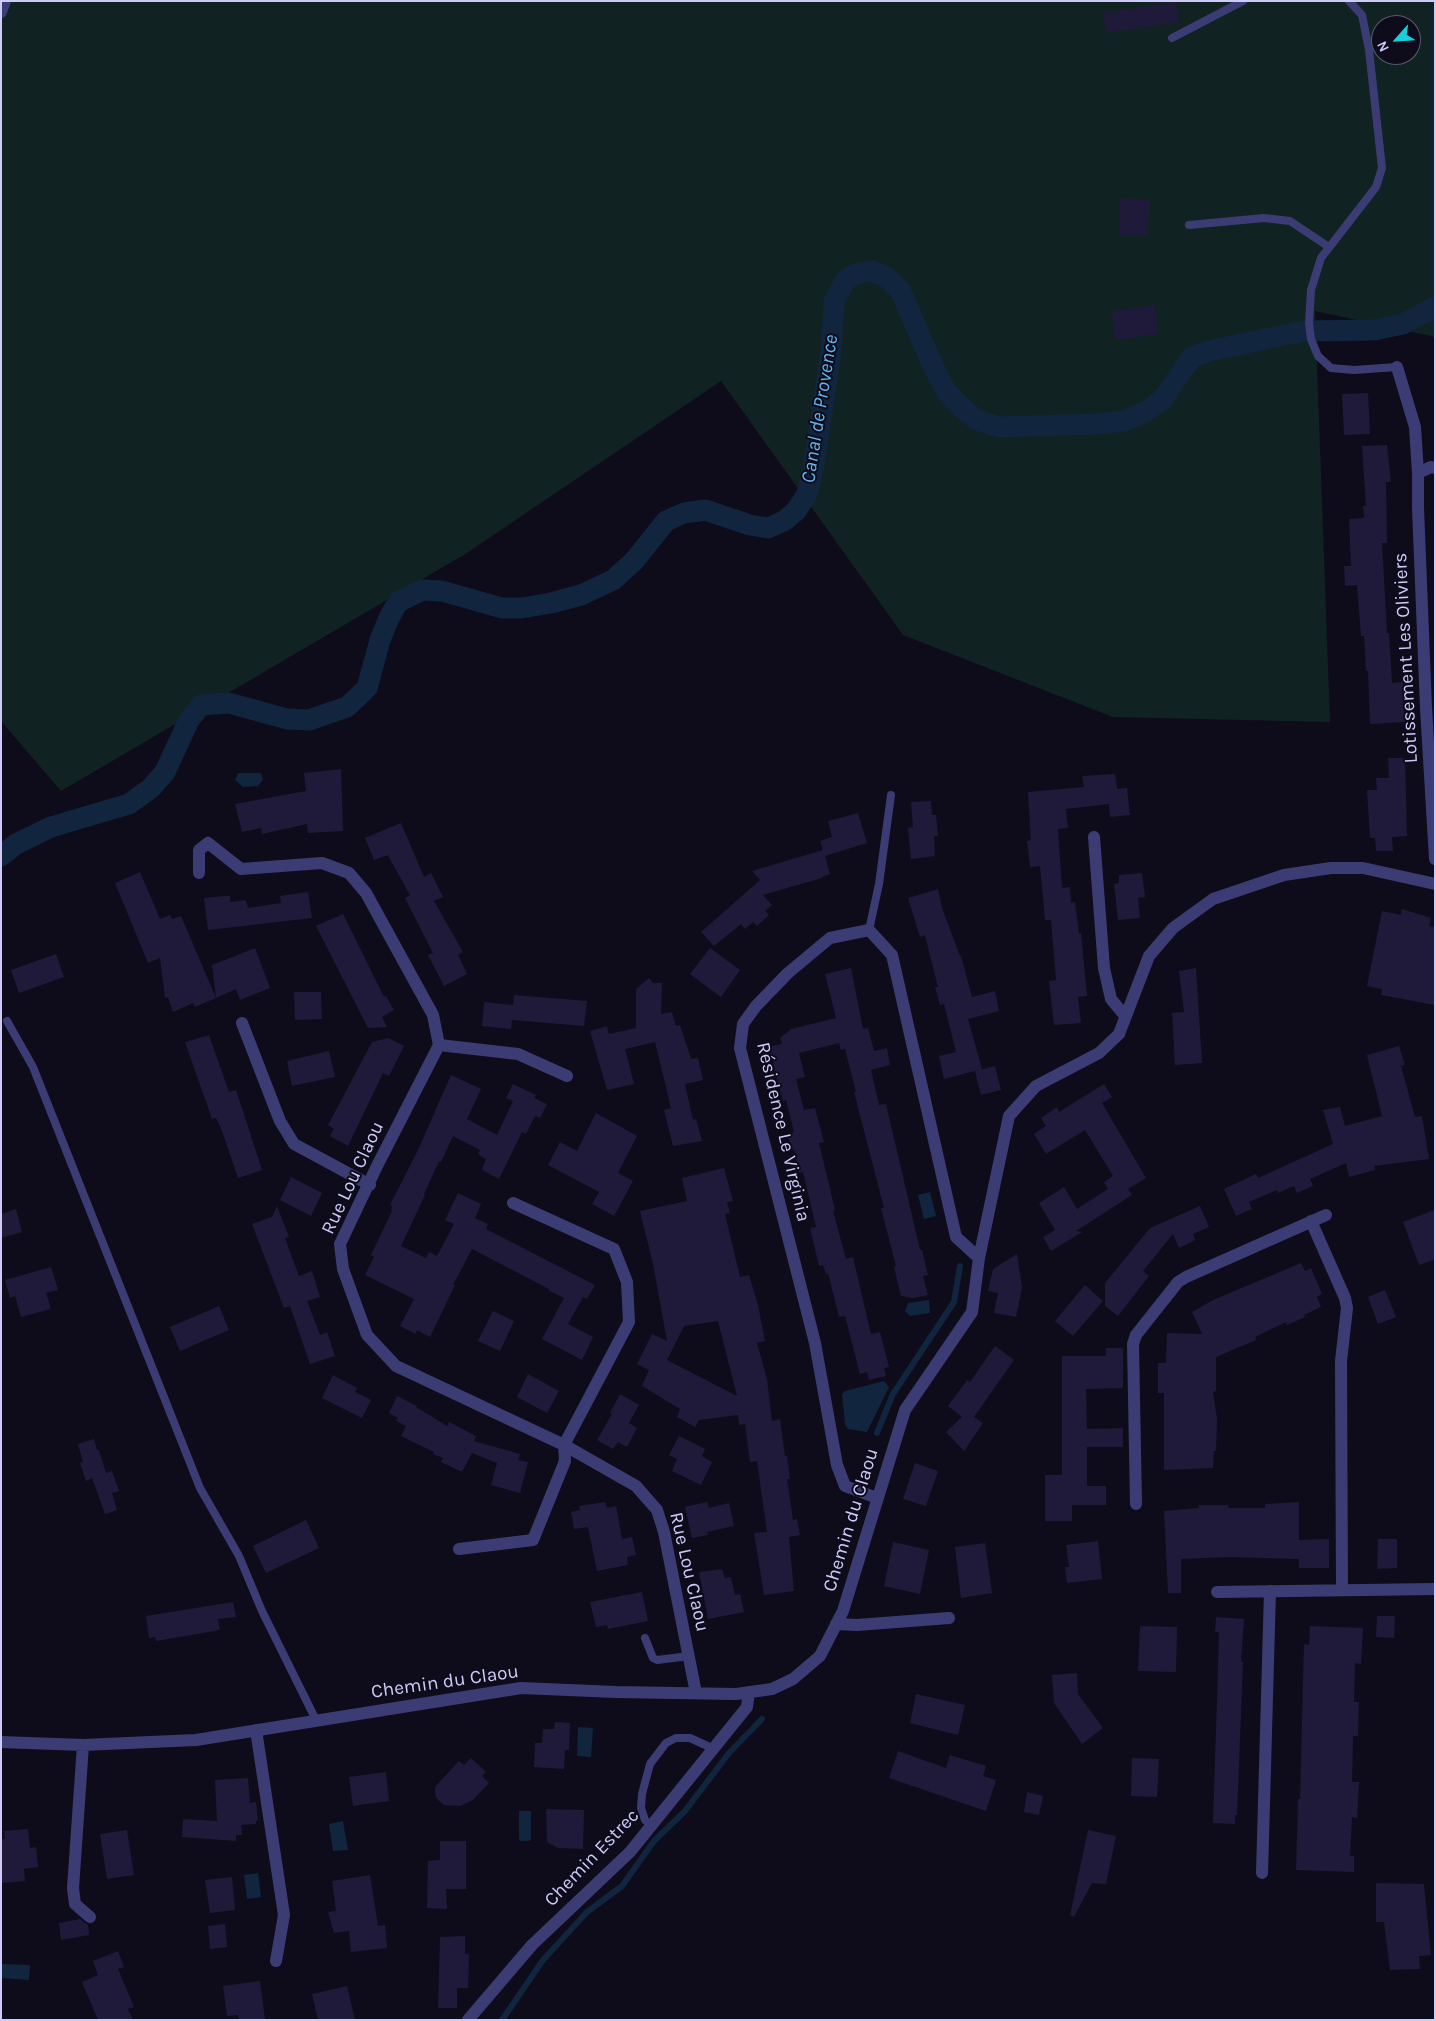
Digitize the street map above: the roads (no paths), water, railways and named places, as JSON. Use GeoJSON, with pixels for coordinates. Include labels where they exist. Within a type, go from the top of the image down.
{"type":"FeatureCollection","features":[{"type":"Feature","properties":{"kind":"street"},"geometry":{"type":"LineString","coordinates":[[1,12],[5,1]]}},
{"type":"Feature","properties":{"kind":"street","name":"Lotissement Les Oliviers"},"geometry":{"type":"LineString","coordinates":[[1397,367],[1415,427],[1426,708],[1435,859]]}},
{"type":"Feature","properties":{"kind":"street"},"geometry":{"type":"LineString","coordinates":[[1418,473],[1431,467],[1435,468]]}},
{"type":"Feature","properties":{"kind":"street"},"geometry":{"type":"LineString","coordinates":[[1094,837],[1104,968],[1111,999],[1126,1016]]}},
{"type":"Feature","properties":{"kind":"street"},"geometry":{"type":"LineString","coordinates":[[199,873],[199,850],[208,843],[241,869],[322,863],[349,873],[366,893],[433,1015],[439,1045],[518,1054],[567,1076]]}},
{"type":"Feature","properties":{"kind":"street","name":"Chemin du Claou"},"geometry":{"type":"LineString","coordinates":[[1,1742],[83,1746],[196,1740],[520,1688],[736,1694],[772,1689],[793,1679],[820,1656],[843,1611],[905,1410],[972,1312],[979,1258],[1010,1116],[1036,1086],[1099,1053],[1119,1034],[1149,956],[1172,928],[1214,899],[1284,875],[1331,868],[1363,868],[1435,884]]}},
{"type":"Feature","properties":{"kind":"street"},"geometry":{"type":"LineString","coordinates":[[870,930],[892,955],[956,1237],[979,1258]]}},
{"type":"Feature","properties":{"kind":"street","name":"Résidence Le Virginia"},"geometry":{"type":"LineString","coordinates":[[870,930],[830,938],[788,973],[756,1006],[743,1024],[740,1048],[815,1343],[838,1465],[846,1486],[877,1498]]}},
{"type":"Feature","properties":{"kind":"street"},"geometry":{"type":"LineString","coordinates":[[242,1023],[280,1121],[294,1144],[370,1185]]}},
{"type":"Feature","properties":{"kind":"street","name":"Rue Lou Claou"},"geometry":{"type":"LineString","coordinates":[[439,1045],[377,1166],[370,1185],[340,1244],[343,1269],[367,1335],[396,1366],[564,1445],[636,1486],[657,1510],[664,1532],[696,1693]]}},
{"type":"Feature","properties":{"kind":"street"},"geometry":{"type":"LineString","coordinates":[[460,1549],[533,1540],[565,1461],[564,1445],[628,1322],[627,1282],[614,1249],[514,1203]]}},
{"type":"Feature","properties":{"kind":"street"},"geometry":{"type":"LineString","coordinates":[[1136,1504],[1133,1344],[1136,1335],[1178,1282],[1326,1215]]}},
{"type":"Feature","properties":{"kind":"street"},"geometry":{"type":"LineString","coordinates":[[1311,1222],[1346,1298],[1347,1308],[1341,1361],[1342,1590]]}},
{"type":"Feature","properties":{"kind":"street"},"geometry":{"type":"LineString","coordinates":[[1217,1592],[1435,1588]]}},
{"type":"Feature","properties":{"kind":"street"},"geometry":{"type":"LineString","coordinates":[[1262,1872],[1270,1591]]}},
{"type":"Feature","properties":{"kind":"street"},"geometry":{"type":"LineString","coordinates":[[836,1624],[857,1625],[949,1618]]}},
{"type":"Feature","properties":{"kind":"street","name":"Chemin Estrec"},"geometry":{"type":"LineString","coordinates":[[468,2020],[532,1945],[630,1852],[747,1707],[749,1692]]}},
{"type":"Feature","properties":{"kind":"street"},"geometry":{"type":"LineString","coordinates":[[256,1730],[284,1915],[276,1961]]}},
{"type":"Feature","properties":{"kind":"street"},"geometry":{"type":"LineString","coordinates":[[83,1746],[73,1888],[75,1904],[90,1917]]}},
{"type":"Feature","properties":{"kind":"lane"},"geometry":{"type":"LineString","coordinates":[[1172,38],[1243,1]]}},
{"type":"Feature","properties":{"kind":"lane"},"geometry":{"type":"LineString","coordinates":[[1349,1],[1362,14],[1366,32],[1382,168],[1376,187],[1321,258],[1311,290],[1309,324],[1318,356],[1331,368],[1354,370],[1397,367]]}},
{"type":"Feature","properties":{"kind":"lane"},"geometry":{"type":"LineString","coordinates":[[1188,225],[1264,218],[1290,221],[1329,247]]}},
{"type":"Feature","properties":{"kind":"lane"},"geometry":{"type":"LineString","coordinates":[[870,930],[879,884],[891,795]]}},
{"type":"Feature","properties":{"kind":"lane"},"geometry":{"type":"LineString","coordinates":[[7,1021],[33,1067],[200,1488],[239,1556],[262,1611],[316,1720]]}},
{"type":"Feature","properties":{"kind":"lane"},"geometry":{"type":"LineString","coordinates":[[645,1638],[653,1658],[657,1660],[689,1656]]}},
{"type":"Feature","properties":{"kind":"lane"},"geometry":{"type":"LineString","coordinates":[[651,1826],[645,1820],[641,1808],[642,1794],[650,1764],[666,1742],[676,1738],[690,1738],[714,1749]]}},
{"type":"Feature","properties":{"kind":"water"},"geometry":{"type":"Polygon","coordinates":[[[238,773],[261,773],[263,780],[258,786],[243,787],[235,780],[238,773]]]}},
{"type":"Feature","properties":{"kind":"water"},"geometry":{"type":"Polygon","coordinates":[[[930,1192],[936,1216],[924,1219],[918,1195],[930,1192]]]}},
{"type":"Feature","properties":{"kind":"water"},"geometry":{"type":"Polygon","coordinates":[[[929,1300],[930,1313],[910,1316],[905,1311],[908,1303],[929,1300]]]}},
{"type":"Feature","properties":{"kind":"water"},"geometry":{"type":"Polygon","coordinates":[[[884,1381],[889,1387],[867,1432],[848,1429],[845,1425],[842,1394],[845,1391],[884,1381]]]}},
{"type":"Feature","properties":{"kind":"water"},"geometry":{"type":"Polygon","coordinates":[[[578,1727],[593,1728],[591,1757],[577,1756],[578,1727]]]}},
{"type":"Feature","properties":{"kind":"water"},"geometry":{"type":"Polygon","coordinates":[[[519,1811],[531,1811],[531,1839],[529,1841],[521,1841],[519,1839],[519,1811]]]}},
{"type":"Feature","properties":{"kind":"water"},"geometry":{"type":"Polygon","coordinates":[[[343,1821],[348,1850],[333,1851],[329,1824],[343,1821]]]}},
{"type":"Feature","properties":{"kind":"water"},"geometry":{"type":"Polygon","coordinates":[[[258,1873],[261,1897],[247,1899],[244,1875],[258,1873]]]}},
{"type":"Feature","properties":{"kind":"water"},"geometry":{"type":"Polygon","coordinates":[[[1,1964],[30,1965],[29,1980],[1,1978],[1,1964]]]}},
{"type":"Feature","properties":{"kind":"waterway","name":"Canal de Provence"},"geometry":{"type":"LineString","coordinates":[[1,856],[16,844],[51,827],[129,804],[151,788],[165,772],[189,720],[201,705],[229,703],[287,719],[309,720],[347,707],[367,688],[380,640],[398,602],[422,590],[442,591],[502,608],[521,608],[551,603],[581,595],[613,580],[634,561],[666,521],[684,513],[705,510],[750,525],[768,528],[784,521],[796,511],[807,494],[813,470],[831,353],[834,301],[845,281],[855,274],[871,271],[885,276],[900,290],[946,391],[977,420],[999,427],[1098,424],[1124,421],[1145,412],[1162,400],[1192,357],[1209,351],[1303,331],[1374,330],[1403,324],[1435,307]]}},
{"type":"Feature","properties":{"kind":"waterway"},"geometry":{"type":"LineString","coordinates":[[877,1433],[893,1394],[954,1302],[960,1266]]}},
{"type":"Feature","properties":{"kind":"waterway"},"geometry":{"type":"LineString","coordinates":[[502,2020],[543,1960],[587,1912],[622,1886],[654,1841],[685,1811],[729,1753],[762,1719]]}}]}
